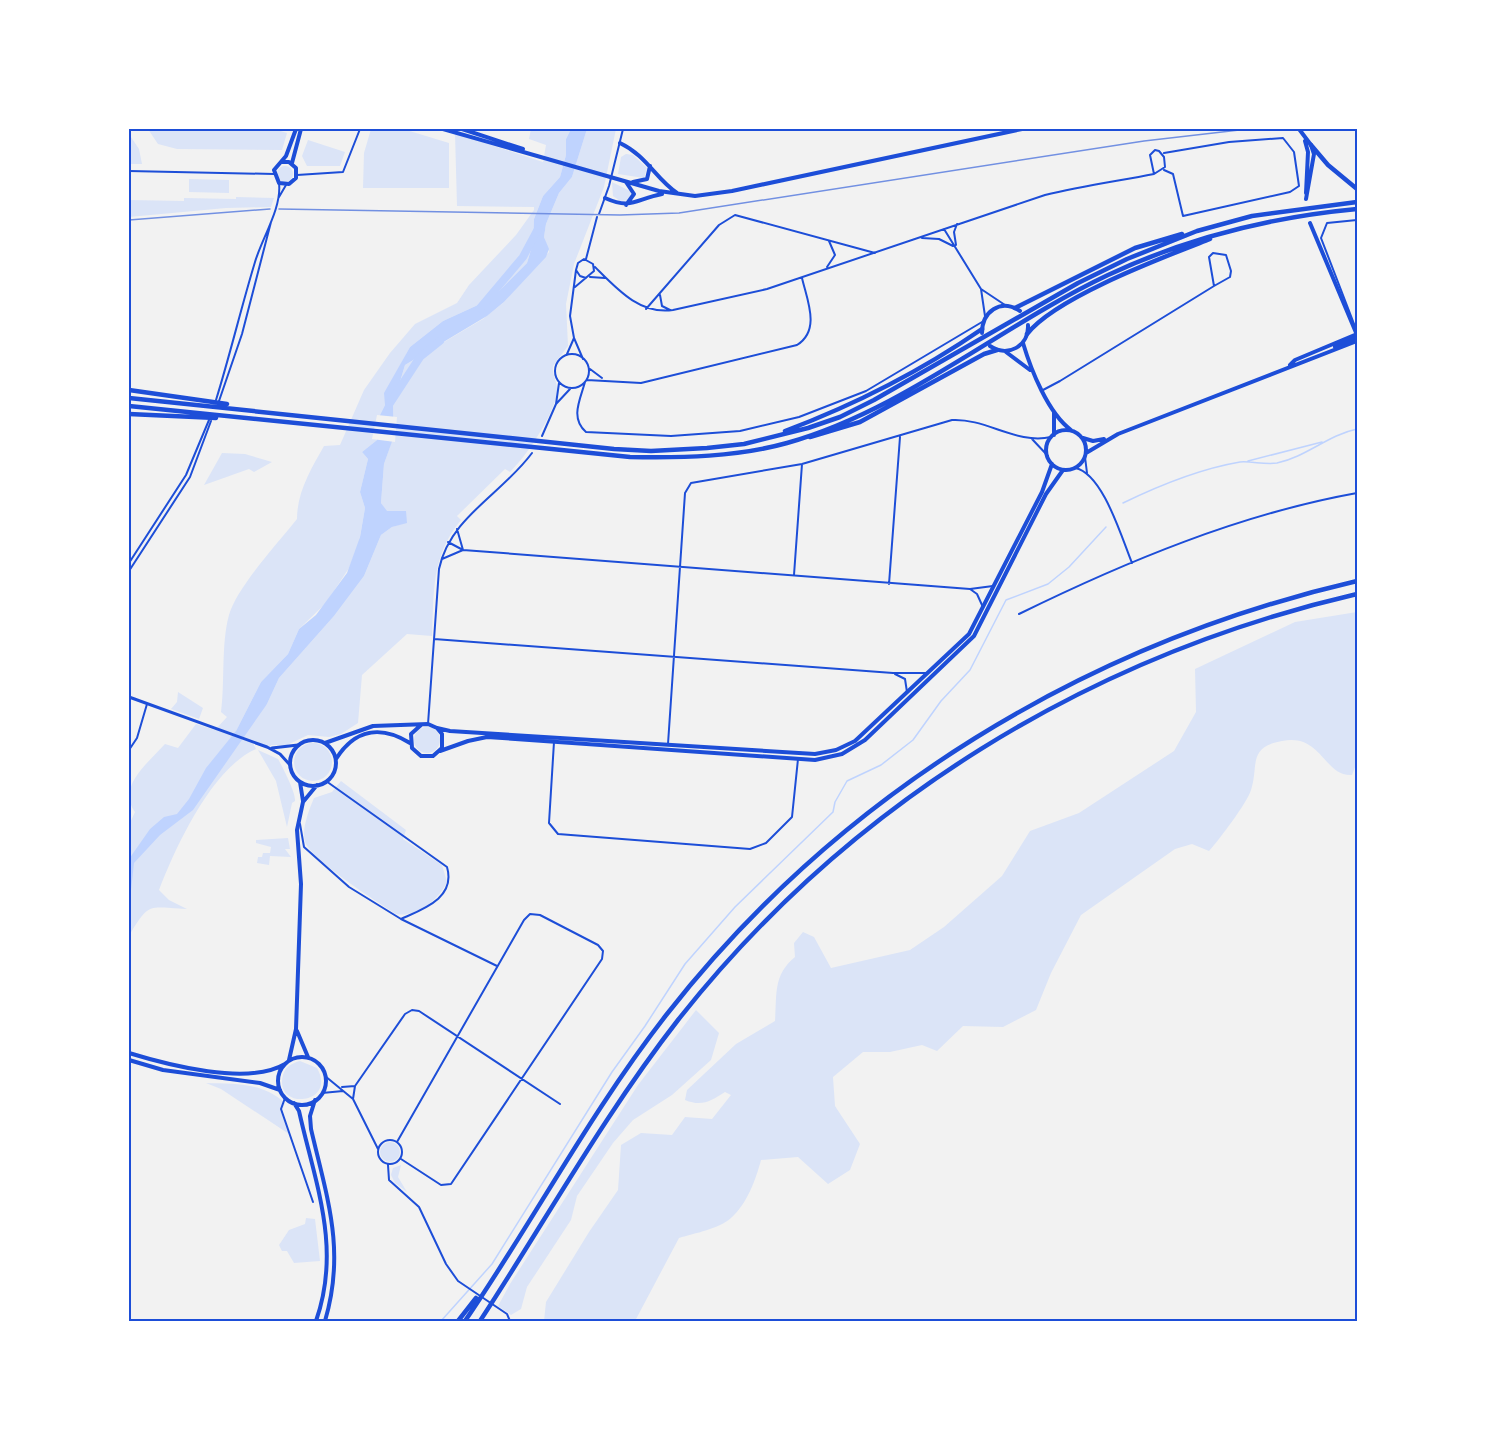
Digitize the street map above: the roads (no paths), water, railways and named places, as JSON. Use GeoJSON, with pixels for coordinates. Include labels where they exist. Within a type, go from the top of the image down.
{"type":"FeatureCollection","features":[{"type":"Feature","properties":{"kind":"highway"},"geometry":{"type":"LineString","coordinates":[[1311,145],[1328,165],[1350,186],[1357,189]]}},
{"type":"Feature","properties":{"kind":"highway"},"geometry":{"type":"LineString","coordinates":[[1017,309],[1135,248],[1163,238],[1283,210],[1357,202]]}},
{"type":"Feature","properties":{"kind":"highway"},"geometry":{"type":"LineString","coordinates":[[790,442],[869,411],[1092,283],[1138,262],[1188,243],[1287,217],[1357,209]]}},
{"type":"Feature","properties":{"kind":"highway"},"geometry":{"type":"LineString","coordinates":[[129,398],[198,403],[564,444],[661,451],[760,441],[840,417],[1112,266],[1197,231]]}},
{"type":"Feature","properties":{"kind":"highway"},"geometry":{"type":"LineString","coordinates":[[1028,334],[1035,324],[1088,293],[1158,258],[1226,233]]}},
{"type":"Feature","properties":{"kind":"highway"},"geometry":{"type":"LineString","coordinates":[[760,441],[857,401],[982,331]]}},
{"type":"Feature","properties":{"kind":"highway"},"geometry":{"type":"LineString","coordinates":[[129,406],[196,415],[344,428],[564,452],[666,458],[735,453],[790,442],[860,422],[984,354],[997,350]]}},
{"type":"Feature","properties":{"kind":"highway"},"geometry":{"type":"LineString","coordinates":[[130,390],[198,403]]}},
{"type":"Feature","properties":{"kind":"highway"},"geometry":{"type":"LineString","coordinates":[[129,414],[196,415]]}},
{"type":"Feature","properties":{"kind":"highway"},"geometry":{"type":"LineString","coordinates":[[458,1321],[478,1296],[615,1084],[694,980],[785,884],[885,799],[993,725],[1110,664],[1232,616],[1357,581]]}},
{"type":"Feature","properties":{"kind":"highway"},"geometry":{"type":"LineString","coordinates":[[481,1321],[633,1081],[692,1002],[781,905],[863,832],[970,755],[1085,690],[1156,658],[1228,630],[1357,594]]}},
{"type":"Feature","properties":{"kind":"highway"},"geometry":{"type":"LineString","coordinates":[[465,1321],[538,1204]]}},
{"type":"Feature","properties":{"kind":"main road"},"geometry":{"type":"LineString","coordinates":[[296,129],[286,156],[275,167],[274,174],[279,183],[286,185],[295,180],[297,175],[291,157],[301,129]]}},
{"type":"Feature","properties":{"kind":"main road"},"geometry":{"type":"LineString","coordinates":[[443,129],[666,193],[680,195],[732,191],[1022,129]]}},
{"type":"Feature","properties":{"kind":"main road"},"geometry":{"type":"LineString","coordinates":[[462,129],[537,155]]}},
{"type":"Feature","properties":{"kind":"main road"},"geometry":{"type":"LineString","coordinates":[[1299,129],[1311,145],[1313,166],[1306,199],[1308,152],[1303,135]]}},
{"type":"Feature","properties":{"kind":"main road"},"geometry":{"type":"LineString","coordinates":[[620,143],[650,165],[666,185],[680,195]]}},
{"type":"Feature","properties":{"kind":"main road"},"geometry":{"type":"LineString","coordinates":[[281,162],[292,163]]}},
{"type":"Feature","properties":{"kind":"main road"},"geometry":{"type":"LineString","coordinates":[[627,182],[647,179],[650,165]]}},
{"type":"Feature","properties":{"kind":"main road"},"geometry":{"type":"LineString","coordinates":[[626,204],[634,194],[627,182]]}},
{"type":"Feature","properties":{"kind":"main road"},"geometry":{"type":"LineString","coordinates":[[605,198],[633,205],[666,193]]}},
{"type":"Feature","properties":{"kind":"main road"},"geometry":{"type":"LineString","coordinates":[[1310,223],[1355,332]]}},
{"type":"Feature","properties":{"kind":"main road"},"geometry":{"type":"LineString","coordinates":[[982,331],[982,322],[990,310],[1005,305],[1017,309]]}},
{"type":"Feature","properties":{"kind":"main road"},"geometry":{"type":"LineString","coordinates":[[1006,352],[1023,343],[1028,334],[1028,325]]}},
{"type":"Feature","properties":{"kind":"main road"},"geometry":{"type":"LineString","coordinates":[[1330,351],[1355,332]]}},
{"type":"Feature","properties":{"kind":"main road"},"geometry":{"type":"LineString","coordinates":[[1290,365],[1295,360],[1355,332]]}},
{"type":"Feature","properties":{"kind":"main road"},"geometry":{"type":"LineString","coordinates":[[1072,431],[1061,431],[1053,436],[1047,445],[1048,456],[1052,464],[1063,470],[1075,468],[1086,455],[1108,439],[1290,365],[1357,341]]}},
{"type":"Feature","properties":{"kind":"main road"},"geometry":{"type":"LineString","coordinates":[[1023,343],[1031,370],[1061,422],[1082,438],[1093,441],[1108,439]]}},
{"type":"Feature","properties":{"kind":"main road"},"geometry":{"type":"LineString","coordinates":[[990,346],[1006,352],[1031,370]]}},
{"type":"Feature","properties":{"kind":"main road"},"geometry":{"type":"LineString","coordinates":[[1053,409],[1053,436]]}},
{"type":"Feature","properties":{"kind":"main road"},"geometry":{"type":"LineString","coordinates":[[1082,438],[1086,455]]}},
{"type":"Feature","properties":{"kind":"main road"},"geometry":{"type":"LineString","coordinates":[[317,785],[300,782],[294,776],[290,765],[291,754],[298,746],[308,740],[324,743],[373,726],[428,724],[450,731],[826,753],[855,741],[963,641],[983,610],[1042,492],[1052,464]]}},
{"type":"Feature","properties":{"kind":"main road"},"geometry":{"type":"LineString","coordinates":[[303,802],[317,785],[326,781],[333,772],[335,760],[343,748],[365,734],[386,731],[411,744],[421,756],[433,756],[440,751],[478,738],[798,759],[831,758],[857,746],[966,646],[974,636],[1046,494],[1063,470]]}},
{"type":"Feature","properties":{"kind":"main road"},"geometry":{"type":"LineString","coordinates":[[411,744],[411,735],[421,725]]}},
{"type":"Feature","properties":{"kind":"main road"},"geometry":{"type":"LineString","coordinates":[[437,728],[444,741],[440,751]]}},
{"type":"Feature","properties":{"kind":"main road"},"geometry":{"type":"LineString","coordinates":[[324,743],[332,750],[335,760]]}},
{"type":"Feature","properties":{"kind":"main road"},"geometry":{"type":"LineString","coordinates":[[290,1060],[296,1029],[301,884],[297,843],[303,802],[300,782]]}},
{"type":"Feature","properties":{"kind":"main road"},"geometry":{"type":"LineString","coordinates":[[296,1029],[309,1058],[319,1064],[325,1076],[322,1093],[315,1100],[310,1116],[335,1232],[334,1281],[325,1321]]}},
{"type":"Feature","properties":{"kind":"main road"},"geometry":{"type":"LineString","coordinates":[[129,1053],[164,1063],[225,1071],[266,1072],[290,1060],[309,1058]]}},
{"type":"Feature","properties":{"kind":"main road"},"geometry":{"type":"LineString","coordinates":[[129,1060],[174,1072],[260,1083],[280,1090]]}},
{"type":"Feature","properties":{"kind":"main road"},"geometry":{"type":"LineString","coordinates":[[285,1064],[279,1074],[280,1090],[285,1098],[302,1104],[315,1100]]}},
{"type":"Feature","properties":{"kind":"main road"},"geometry":{"type":"LineString","coordinates":[[294,1103],[299,1111],[327,1228],[327,1277],[316,1321]]}},
{"type":"Feature","properties":{"kind":"street"},"geometry":{"type":"LineString","coordinates":[[297,175],[344,172],[360,129]]}},
{"type":"Feature","properties":{"kind":"street"},"geometry":{"type":"LineString","coordinates":[[605,379],[588,368],[583,359],[574,338],[570,307],[578,263],[585,259],[605,198],[623,129]]}},
{"type":"Feature","properties":{"kind":"street"},"geometry":{"type":"LineString","coordinates":[[1154,174],[1150,155],[1155,150],[1163,154],[1176,149],[1282,138],[1294,152],[1298,189]]}},
{"type":"Feature","properties":{"kind":"street"},"geometry":{"type":"LineString","coordinates":[[1163,154],[1164,170]]}},
{"type":"Feature","properties":{"kind":"street"},"geometry":{"type":"LineString","coordinates":[[585,259],[591,261],[605,278],[646,309],[673,310],[767,289],[1045,195],[1154,174],[1164,170],[1173,174],[1182,216],[1306,187]]}},
{"type":"Feature","properties":{"kind":"street"},"geometry":{"type":"LineString","coordinates":[[129,171],[274,174]]}},
{"type":"Feature","properties":{"kind":"street"},"geometry":{"type":"LineString","coordinates":[[278,199],[279,183]]}},
{"type":"Feature","properties":{"kind":"street"},"geometry":{"type":"LineString","coordinates":[[217,400],[242,334],[270,222],[286,185]]}},
{"type":"Feature","properties":{"kind":"street"},"geometry":{"type":"LineString","coordinates":[[646,309],[729,217],[741,215],[875,253]]}},
{"type":"Feature","properties":{"kind":"street"},"geometry":{"type":"LineString","coordinates":[[1355,332],[1322,232],[1327,223],[1357,220]]}},
{"type":"Feature","properties":{"kind":"street"},"geometry":{"type":"LineString","coordinates":[[956,248],[954,232],[957,223]]}},
{"type":"Feature","properties":{"kind":"street"},"geometry":{"type":"LineString","coordinates":[[944,228],[981,289],[985,316]]}},
{"type":"Feature","properties":{"kind":"street"},"geometry":{"type":"LineString","coordinates":[[919,238],[939,239],[956,248]]}},
{"type":"Feature","properties":{"kind":"street"},"geometry":{"type":"LineString","coordinates":[[826,269],[835,255],[829,241]]}},
{"type":"Feature","properties":{"kind":"street"},"geometry":{"type":"LineString","coordinates":[[1043,390],[1230,277],[1231,271],[1226,255],[1221,252],[1213,253],[1209,257],[1214,286]]}},
{"type":"Feature","properties":{"kind":"street"},"geometry":{"type":"LineString","coordinates":[[575,287],[588,277],[595,267]]}},
{"type":"Feature","properties":{"kind":"street"},"geometry":{"type":"LineString","coordinates":[[576,270],[580,276],[605,278]]}},
{"type":"Feature","properties":{"kind":"street"},"geometry":{"type":"LineString","coordinates":[[556,404],[571,388],[586,381],[605,379],[641,383],[797,345],[808,336],[812,321],[802,278]]}},
{"type":"Feature","properties":{"kind":"street"},"geometry":{"type":"LineString","coordinates":[[981,289],[1005,305]]}},
{"type":"Feature","properties":{"kind":"street"},"geometry":{"type":"LineString","coordinates":[[660,295],[662,306],[673,310]]}},
{"type":"Feature","properties":{"kind":"street"},"geometry":{"type":"LineString","coordinates":[[588,368],[576,416],[579,425],[586,432],[671,436],[740,431],[808,414],[866,391],[982,322]]}},
{"type":"Feature","properties":{"kind":"street"},"geometry":{"type":"LineString","coordinates":[[542,436],[556,404],[559,383],[555,368],[565,356],[574,338]]}},
{"type":"Feature","properties":{"kind":"street"},"geometry":{"type":"LineString","coordinates":[[565,356],[575,355],[583,359]]}},
{"type":"Feature","properties":{"kind":"street"},"geometry":{"type":"LineString","coordinates":[[559,383],[571,388]]}},
{"type":"Feature","properties":{"kind":"street"},"geometry":{"type":"LineString","coordinates":[[669,744],[685,493],[691,483],[802,464],[942,422],[961,419],[1032,439],[1053,436]]}},
{"type":"Feature","properties":{"kind":"street"},"geometry":{"type":"LineString","coordinates":[[129,563],[186,476],[210,421],[190,477],[129,571]]}},
{"type":"Feature","properties":{"kind":"street"},"geometry":{"type":"LineString","coordinates":[[889,584],[900,435]]}},
{"type":"Feature","properties":{"kind":"street"},"geometry":{"type":"LineString","coordinates":[[1032,439],[1048,456]]}},
{"type":"Feature","properties":{"kind":"street"},"geometry":{"type":"LineString","coordinates":[[428,724],[441,560],[448,542],[457,529],[532,453]]}},
{"type":"Feature","properties":{"kind":"street"},"geometry":{"type":"LineString","coordinates":[[1086,455],[1087,473],[1106,500],[1132,563]]}},
{"type":"Feature","properties":{"kind":"street"},"geometry":{"type":"LineString","coordinates":[[794,576],[802,464]]}},
{"type":"Feature","properties":{"kind":"street"},"geometry":{"type":"LineString","coordinates":[[1075,468],[1087,473]]}},
{"type":"Feature","properties":{"kind":"street"},"geometry":{"type":"LineString","coordinates":[[1019,614],[1132,563],[1211,533],[1357,493]]}},
{"type":"Feature","properties":{"kind":"street"},"geometry":{"type":"LineString","coordinates":[[457,529],[463,550]]}},
{"type":"Feature","properties":{"kind":"street"},"geometry":{"type":"LineString","coordinates":[[448,542],[463,550]]}},
{"type":"Feature","properties":{"kind":"street"},"geometry":{"type":"LineString","coordinates":[[441,560],[447,555],[463,550],[889,584],[969,589],[994,586]]}},
{"type":"Feature","properties":{"kind":"street"},"geometry":{"type":"LineString","coordinates":[[969,589],[980,597],[983,610]]}},
{"type":"Feature","properties":{"kind":"street"},"geometry":{"type":"LineString","coordinates":[[434,639],[893,673],[929,672]]}},
{"type":"Feature","properties":{"kind":"street"},"geometry":{"type":"LineString","coordinates":[[893,673],[905,679],[907,693]]}},
{"type":"Feature","properties":{"kind":"street"},"geometry":{"type":"LineString","coordinates":[[129,697],[267,747],[280,754],[290,765]]}},
{"type":"Feature","properties":{"kind":"street"},"geometry":{"type":"LineString","coordinates":[[129,750],[137,738],[147,704]]}},
{"type":"Feature","properties":{"kind":"street"},"geometry":{"type":"LineString","coordinates":[[554,742],[549,823],[558,834],[750,849],[761,846],[790,822],[794,813],[798,759]]}},
{"type":"Feature","properties":{"kind":"street"},"geometry":{"type":"LineString","coordinates":[[267,747],[285,749],[298,746]]}},
{"type":"Feature","properties":{"kind":"street"},"geometry":{"type":"LineString","coordinates":[[326,781],[444,863],[450,877],[445,890],[435,904],[401,919]]}},
{"type":"Feature","properties":{"kind":"street"},"geometry":{"type":"LineString","coordinates":[[299,817],[304,847],[349,887],[401,919],[497,966]]}},
{"type":"Feature","properties":{"kind":"street"},"geometry":{"type":"LineString","coordinates":[[397,1142],[524,920],[531,914],[538,915],[598,945],[603,951],[602,959],[454,1181],[448,1185],[441,1185],[401,1159]]}},
{"type":"Feature","properties":{"kind":"street"},"geometry":{"type":"LineString","coordinates":[[353,1099],[356,1086],[405,1014],[412,1010],[419,1011],[560,1104]]}},
{"type":"Feature","properties":{"kind":"street"},"geometry":{"type":"LineString","coordinates":[[325,1076],[353,1099],[375,1141],[381,1160],[388,1165]]}},
{"type":"Feature","properties":{"kind":"street"},"geometry":{"type":"LineString","coordinates":[[340,1087],[356,1086]]}},
{"type":"Feature","properties":{"kind":"street"},"geometry":{"type":"LineString","coordinates":[[322,1093],[345,1092]]}},
{"type":"Feature","properties":{"kind":"street"},"geometry":{"type":"LineString","coordinates":[[285,1098],[281,1109],[313,1202]]}},
{"type":"Feature","properties":{"kind":"street"},"geometry":{"type":"LineString","coordinates":[[375,1141],[397,1142]]}},
{"type":"Feature","properties":{"kind":"street"},"geometry":{"type":"LineString","coordinates":[[378,1149],[384,1142]]}},
{"type":"Feature","properties":{"kind":"street"},"geometry":{"type":"LineString","coordinates":[[397,1142],[402,1148],[401,1159]]}},
{"type":"Feature","properties":{"kind":"street"},"geometry":{"type":"LineString","coordinates":[[388,1165],[401,1159]]}},
{"type":"Feature","properties":{"kind":"street"},"geometry":{"type":"LineString","coordinates":[[388,1165],[389,1180],[419,1207],[446,1264],[466,1288],[504,1312],[510,1321]]}},
{"type":"Feature","properties":{"kind":"water"},"geometry":{"type":"Polygon","coordinates":[[[571,129],[587,129],[572,177],[559,193],[546,224],[544,237],[549,249],[546,257],[504,302],[487,316],[405,365],[393,405],[394,436],[384,464],[381,503],[387,511],[406,511],[407,523],[392,527],[381,535],[364,576],[334,616],[279,678],[267,704],[193,810],[160,835],[134,863],[129,909],[129,859],[150,829],[164,817],[177,814],[189,799],[206,768],[236,731],[261,682],[288,654],[299,629],[316,615],[347,573],[360,537],[365,508],[360,492],[368,459],[362,452],[377,440],[380,415],[385,405],[384,393],[410,347],[443,321],[491,299],[527,263],[533,243],[534,219],[543,196],[560,177],[566,155],[566,139],[571,129]]]}},
{"type":"Feature","properties":{"kind":"waterway"},"geometry":{"type":"LineString","coordinates":[[480,308],[523,257],[538,229]]}},
{"type":"Feature","properties":{"kind":"waterway"},"geometry":{"type":"LineString","coordinates":[[390,403],[420,357],[440,341]]}},
{"type":"Feature","properties":{"kind":"waterway"},"geometry":{"type":"LineString","coordinates":[[1123,503],[1165,484],[1210,469],[1240,462],[1277,463],[1288,460],[1336,436],[1357,429]]}},
{"type":"Feature","properties":{"kind":"waterway"},"geometry":{"type":"LineString","coordinates":[[1248,461],[1322,442]]}},
{"type":"Feature","properties":{"kind":"waterway"},"geometry":{"type":"LineString","coordinates":[[441,1321],[492,1264],[612,1072],[685,964],[735,907],[833,812],[835,802],[847,781],[881,765],[913,740],[941,701],[970,670],[1006,600],[1048,584],[1069,567],[1106,527]]}},
{"type":"Feature","properties":{"kind":"railway"},"geometry":{"type":"LineString","coordinates":[[279,209],[620,215],[679,213],[1144,141],[1248,129]]}},
{"type":"Feature","properties":{"kind":"railway"},"geometry":{"type":"LineString","coordinates":[[129,220],[270,209]]}}]}
